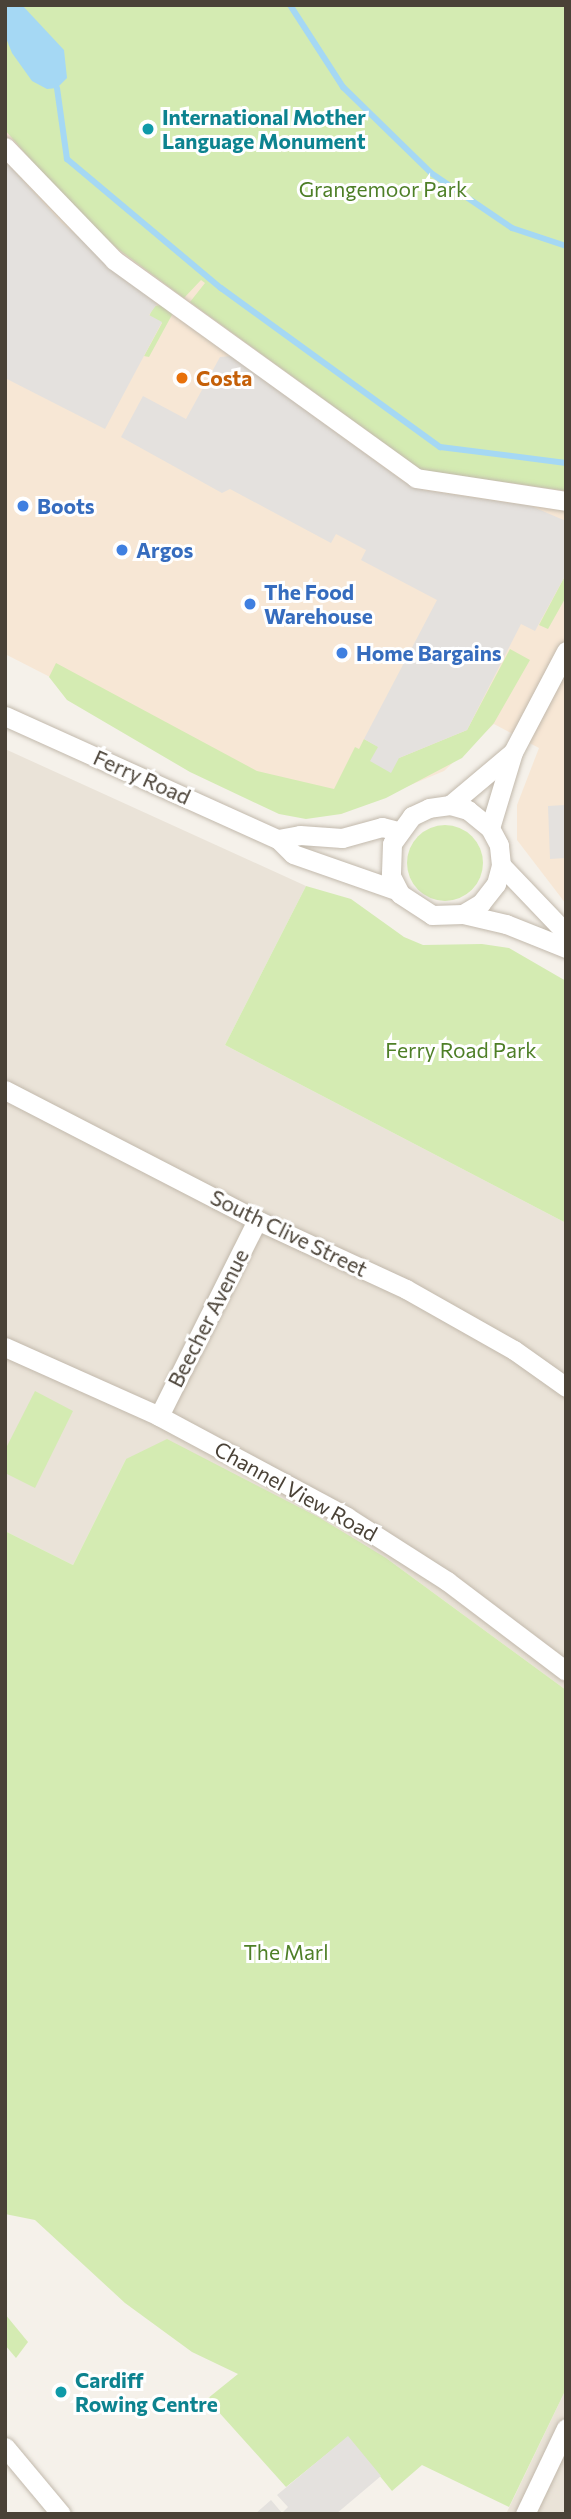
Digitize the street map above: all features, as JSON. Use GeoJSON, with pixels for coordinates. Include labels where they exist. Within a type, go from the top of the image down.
{"type":"FeatureCollection","features":[{"type":"Feature","properties":{"kind":"street"},"geometry":{"type":"LineString","coordinates":[[5,147],[114,260],[416,478],[566,501]]}},
{"type":"Feature","properties":{"kind":"street"},"geometry":{"type":"LineString","coordinates":[[566,651],[513,752],[490,828],[501,865],[566,933]]}},
{"type":"Feature","properties":{"kind":"street","name":"Ferry Road"},"geometry":{"type":"LineString","coordinates":[[5,716],[278,839],[293,853],[397,890],[414,907],[432,915],[463,914],[515,927],[566,948]]}},
{"type":"Feature","properties":{"kind":"street"},"geometry":{"type":"LineString","coordinates":[[397,890],[389,863],[398,831],[420,812],[450,805],[513,752]]}},
{"type":"Feature","properties":{"kind":"street"},"geometry":{"type":"LineString","coordinates":[[450,805],[468,810],[490,828]]}},
{"type":"Feature","properties":{"kind":"street","name":"Ferry Road"},"geometry":{"type":"LineString","coordinates":[[278,839],[300,835],[342,838],[382,827],[398,831]]}},
{"type":"Feature","properties":{"kind":"street"},"geometry":{"type":"LineString","coordinates":[[463,914],[481,904],[496,884],[501,865]]}},
{"type":"Feature","properties":{"kind":"street","name":"South Clive Street"},"geometry":{"type":"LineString","coordinates":[[5,1090],[257,1220],[406,1289],[514,1350],[566,1387]]}},
{"type":"Feature","properties":{"kind":"street","name":"Beecher Avenue"},"geometry":{"type":"LineString","coordinates":[[159,1416],[257,1220]]}},
{"type":"Feature","properties":{"kind":"street","name":"Channel View Road"},"geometry":{"type":"LineString","coordinates":[[5,1347],[159,1416],[308,1494],[394,1546],[566,1671]]}},
{"type":"Feature","properties":{"kind":"street"},"geometry":{"type":"LineString","coordinates":[[526,2514],[566,2428]]}},
{"type":"Feature","properties":{"kind":"street"},"geometry":{"type":"LineString","coordinates":[[5,2446],[61,2514]]}},
{"type":"Feature","properties":{"kind":"shaded area"},"geometry":{"type":"Polygon","coordinates":[[[5,95],[63,165],[566,471],[566,904],[517,840],[517,805],[539,748],[494,724],[444,771],[341,814],[342,801],[275,792],[5,654],[5,95]]]}},
{"type":"Feature","properties":{"kind":"shaded area"},"geometry":{"type":"Polygon","coordinates":[[[5,161],[62,223],[157,304],[149,315],[162,322],[105,429],[5,378],[5,161]]]}},
{"type":"Feature","properties":{"kind":"shaded area"},"geometry":{"type":"Polygon","coordinates":[[[231,356],[403,481],[423,490],[531,506],[566,521],[566,574],[535,631],[521,624],[467,730],[399,758],[391,773],[370,761],[378,747],[364,739],[437,600],[361,560],[366,550],[336,534],[331,543],[230,489],[222,493],[121,437],[143,396],[186,419],[220,357],[231,356]]]}},
{"type":"Feature","properties":{"kind":"shaded area"},"geometry":{"type":"Polygon","coordinates":[[[5,749],[306,886],[225,1045],[566,1223],[566,1690],[386,1558],[126,1459],[73,1565],[5,1531],[5,749]]]}},
{"type":"Feature","properties":{"kind":"shaded area"},"geometry":{"type":"Polygon","coordinates":[[[566,789],[566,858],[550,859],[548,806],[565,805],[566,789]]]}},
{"type":"Feature","properties":{"kind":"shaded area"},"geometry":{"type":"Polygon","coordinates":[[[566,2389],[566,2514],[506,2514],[566,2389]]]}},
{"type":"Feature","properties":{"kind":"shaded area"},"geometry":{"type":"Polygon","coordinates":[[[348,2436],[381,2476],[336,2514],[255,2514],[271,2500],[282,2513],[288,2507],[277,2495],[348,2436]]]}},
{"type":"Feature","properties":{"kind":"green space","name":"Grangemoor Park"},"geometry":{"type":"Polygon","coordinates":[[[5,5],[566,5],[566,491],[421,470],[190,302],[205,283],[201,280],[184,298],[118,249],[71,206],[5,130],[5,5]]]}},
{"type":"Feature","properties":{"kind":"green space"},"geometry":{"type":"Polygon","coordinates":[[[161,305],[173,313],[149,357],[144,356],[162,323],[149,316],[154,306],[161,305]]]}},
{"type":"Feature","properties":{"kind":"green space"},"geometry":{"type":"Polygon","coordinates":[[[566,574],[566,597],[548,629],[539,625],[566,574]]]}},
{"type":"Feature","properties":{"kind":"green space"},"geometry":{"type":"Polygon","coordinates":[[[510,649],[530,660],[494,723],[462,758],[386,798],[341,814],[306,819],[279,814],[190,772],[67,700],[49,677],[56,663],[257,771],[334,789],[355,747],[359,749],[364,739],[399,758],[467,730],[510,649]]]}},
{"type":"Feature","properties":{"kind":"green space"},"geometry":{"type":"Polygon","coordinates":[[[445,825],[460,828],[472,836],[480,848],[483,863],[480,878],[472,890],[460,898],[445,901],[430,898],[418,890],[410,878],[407,863],[410,848],[418,836],[430,828],[445,825]]]}},
{"type":"Feature","properties":{"kind":"green space","name":"Ferry Road Park"},"geometry":{"type":"Polygon","coordinates":[[[306,886],[351,899],[404,937],[423,945],[482,944],[509,948],[566,981],[566,1223],[225,1045],[306,886]]]}},
{"type":"Feature","properties":{"kind":"green space"},"geometry":{"type":"Polygon","coordinates":[[[35,1391],[73,1411],[35,1488],[5,1473],[5,1450],[35,1391]]]}},
{"type":"Feature","properties":{"kind":"green space","name":"The Marl"},"geometry":{"type":"Polygon","coordinates":[[[167,1439],[320,1518],[386,1558],[566,1690],[566,2389],[509,2507],[422,2465],[392,2491],[348,2437],[286,2487],[207,2399],[238,2374],[192,2352],[125,2303],[35,2220],[5,2214],[5,1531],[73,1565],[126,1459],[167,1439]]]}},
{"type":"Feature","properties":{"kind":"green space"},"geometry":{"type":"Polygon","coordinates":[[[5,2314],[28,2342],[16,2358],[5,2345],[5,2314]]]}},
{"type":"Feature","properties":{"kind":"water"},"geometry":{"type":"Polygon","coordinates":[[[5,5],[22,5],[64,50],[67,78],[57,88],[47,89],[32,81],[12,53],[6,38],[5,5]]]}},
{"type":"Feature","properties":{"kind":"waterway"},"geometry":{"type":"LineString","coordinates":[[290,5],[343,87],[431,173],[512,228],[566,246]]}},
{"type":"Feature","properties":{"kind":"waterway"},"geometry":{"type":"LineString","coordinates":[[57,88],[67,159],[221,288],[440,447],[566,463]]}},
{"type":"Feature","properties":{"kind":"place","name":"International Mother Language Monument"},"geometry":{"type":"Point","coordinates":[148,129]}},
{"type":"Feature","properties":{"kind":"place","name":"Costa"},"geometry":{"type":"Point","coordinates":[182,378]}},
{"type":"Feature","properties":{"kind":"place","name":"Boots"},"geometry":{"type":"Point","coordinates":[23,506]}},
{"type":"Feature","properties":{"kind":"place","name":"Argos"},"geometry":{"type":"Point","coordinates":[122,550]}},
{"type":"Feature","properties":{"kind":"place","name":"The Food Warehouse"},"geometry":{"type":"Point","coordinates":[250,604]}},
{"type":"Feature","properties":{"kind":"place","name":"Home Bargains"},"geometry":{"type":"Point","coordinates":[342,653]}},
{"type":"Feature","properties":{"kind":"place","name":"Cardiff Rowing Centre"},"geometry":{"type":"Point","coordinates":[61,2392]}}]}
